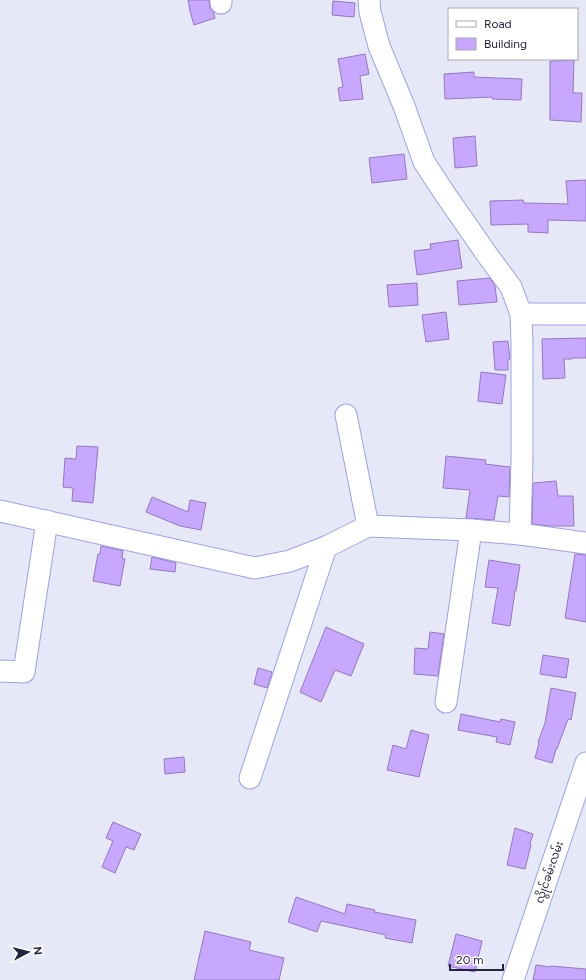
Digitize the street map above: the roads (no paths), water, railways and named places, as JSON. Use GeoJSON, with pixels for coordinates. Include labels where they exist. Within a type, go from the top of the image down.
{"type":"FeatureCollection","features":[{"type":"Feature","properties":{"kind":"street"},"geometry":{"type":"LineString","coordinates":[[369,0],[370,12],[379,46],[404,106],[424,162],[488,256],[511,286],[521,314],[522,429],[520,534]]}},
{"type":"Feature","properties":{"kind":"street"},"geometry":{"type":"LineString","coordinates":[[521,314],[586,314]]}},
{"type":"Feature","properties":{"kind":"street"},"geometry":{"type":"LineString","coordinates":[[346,415],[368,526]]}},
{"type":"Feature","properties":{"kind":"street"},"geometry":{"type":"LineString","coordinates":[[0,511],[255,568],[290,561],[326,547],[368,526],[471,530],[520,534],[586,543]]}},
{"type":"Feature","properties":{"kind":"street"},"geometry":{"type":"LineString","coordinates":[[0,671],[24,672],[47,521]]}},
{"type":"Feature","properties":{"kind":"street"},"geometry":{"type":"LineString","coordinates":[[446,702],[471,530]]}},
{"type":"Feature","properties":{"kind":"street"},"geometry":{"type":"LineString","coordinates":[[250,778],[326,547]]}},
{"type":"Feature","properties":{"kind":"street","name":"လွိုင်ခမ်းလမ်း"},"geometry":{"type":"LineString","coordinates":[[513,980],[586,763]]}}]}
